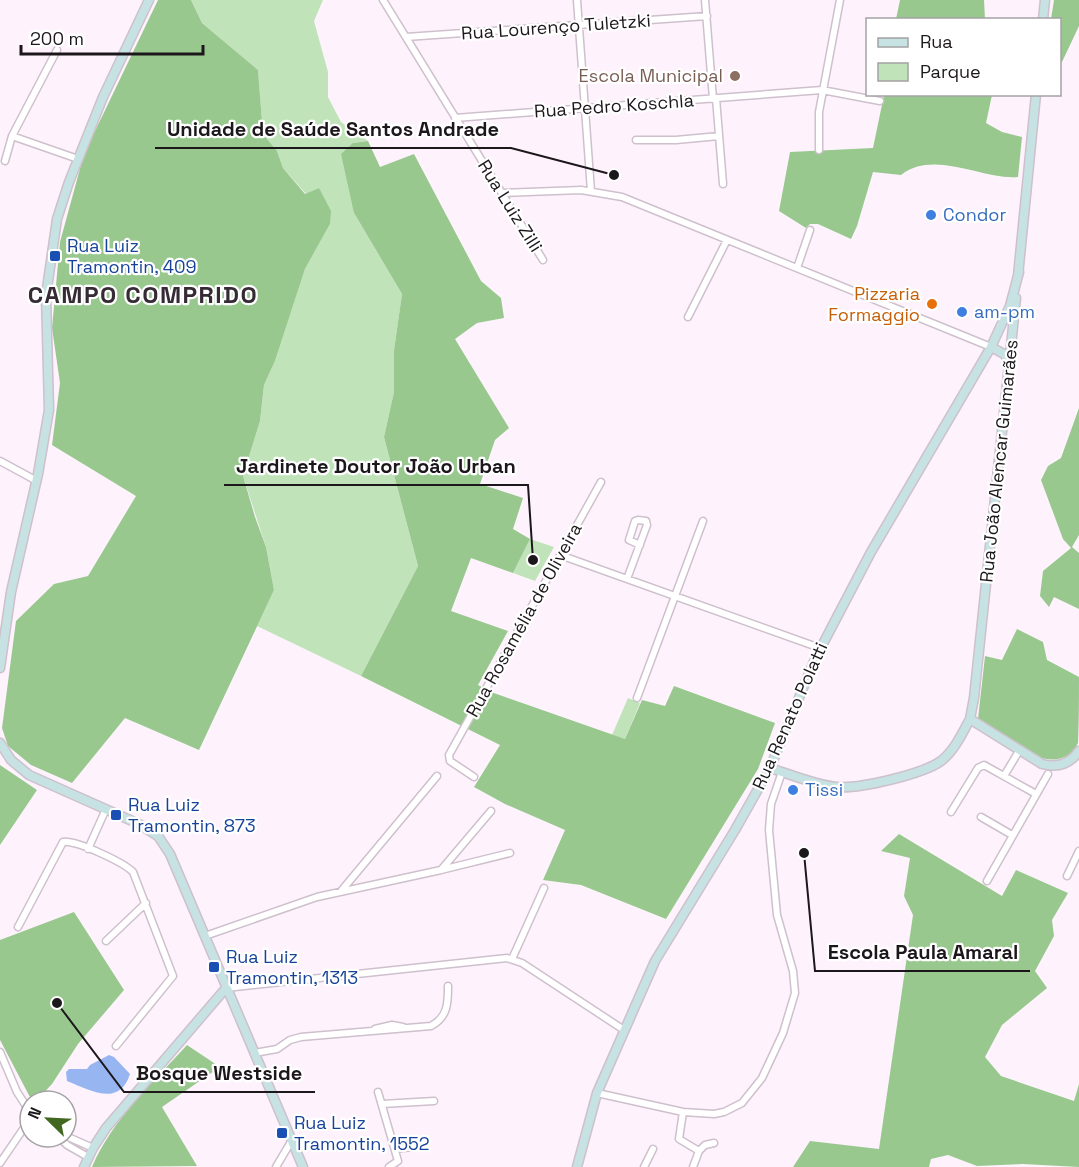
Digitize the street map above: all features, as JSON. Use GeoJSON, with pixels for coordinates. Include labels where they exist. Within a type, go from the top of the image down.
{"type":"FeatureCollection","features":[{"type":"Feature","properties":{"kind":"main road"},"geometry":{"type":"LineString","coordinates":[[0,668],[3,614],[37,481],[49,410],[46,307],[48,273],[61,204],[106,91],[149,0]]}},
{"type":"Feature","properties":{"kind":"main road"},"geometry":{"type":"LineString","coordinates":[[1043,18],[1045,0]]}},
{"type":"Feature","properties":{"kind":"main road","name":"Rua João Alencar Guimarães"},"geometry":{"type":"LineString","coordinates":[[970,719],[1010,361],[1036,96]]}},
{"type":"Feature","properties":{"kind":"main road","name":"Rua Renato Polatti"},"geometry":{"type":"LineString","coordinates":[[577,1167],[597,1093],[660,952],[760,787],[820,648],[867,560],[991,347],[1006,315],[1019,272]]}},
{"type":"Feature","properties":{"kind":"main road"},"geometry":{"type":"LineString","coordinates":[[991,347],[1004,354],[1010,361]]}},
{"type":"Feature","properties":{"kind":"main road"},"geometry":{"type":"LineString","coordinates":[[770,768],[838,787],[859,786],[901,776],[941,761],[953,749],[970,719],[1019,751],[1046,765],[1075,762],[1079,751]]}},
{"type":"Feature","properties":{"kind":"main road"},"geometry":{"type":"LineString","coordinates":[[0,743],[11,760],[29,775],[140,824],[158,836],[175,865],[303,1167]]}},
{"type":"Feature","properties":{"kind":"main road"},"geometry":{"type":"LineString","coordinates":[[84,1167],[88,1156],[116,1115],[226,988]]}},
{"type":"Feature","properties":{"kind":"street","name":"Rua Luiz Zilli"},"geometry":{"type":"LineString","coordinates":[[383,0],[543,260]]}},
{"type":"Feature","properties":{"kind":"street"},"geometry":{"type":"LineString","coordinates":[[577,0],[591,190]]}},
{"type":"Feature","properties":{"kind":"street"},"geometry":{"type":"LineString","coordinates":[[705,0],[723,184]]}},
{"type":"Feature","properties":{"kind":"street"},"geometry":{"type":"LineString","coordinates":[[819,150],[822,90],[840,0]]}},
{"type":"Feature","properties":{"kind":"street","name":"Rua Lourenço Tuletzki"},"geometry":{"type":"LineString","coordinates":[[406,37],[706,16]]}},
{"type":"Feature","properties":{"kind":"street"},"geometry":{"type":"LineString","coordinates":[[5,161],[12,136],[57,50]]}},
{"type":"Feature","properties":{"kind":"street","name":"Rua Pedro Koschla"},"geometry":{"type":"LineString","coordinates":[[455,118],[822,90],[880,101]]}},
{"type":"Feature","properties":{"kind":"street"},"geometry":{"type":"LineString","coordinates":[[12,136],[78,159]]}},
{"type":"Feature","properties":{"kind":"street"},"geometry":{"type":"LineString","coordinates":[[636,140],[676,140],[719,136]]}},
{"type":"Feature","properties":{"kind":"street"},"geometry":{"type":"LineString","coordinates":[[502,193],[591,190],[622,197],[991,347]]}},
{"type":"Feature","properties":{"kind":"street"},"geometry":{"type":"LineString","coordinates":[[797,268],[810,230]]}},
{"type":"Feature","properties":{"kind":"street"},"geometry":{"type":"LineString","coordinates":[[688,317],[727,240]]}},
{"type":"Feature","properties":{"kind":"street"},"geometry":{"type":"LineString","coordinates":[[0,461],[37,481]]}},
{"type":"Feature","properties":{"kind":"street","name":"Rua Rosamélia de Oliveira"},"geometry":{"type":"LineString","coordinates":[[474,777],[449,758],[449,755],[601,482]]}},
{"type":"Feature","properties":{"kind":"street"},"geometry":{"type":"LineString","coordinates":[[637,698],[703,521]]}},
{"type":"Feature","properties":{"kind":"street"},"geometry":{"type":"LineString","coordinates":[[627,579],[640,545]]}},
{"type":"Feature","properties":{"kind":"street"},"geometry":{"type":"LineString","coordinates":[[560,555],[820,648]]}},
{"type":"Feature","properties":{"kind":"street"},"geometry":{"type":"LineString","coordinates":[[1004,776],[1019,751]]}},
{"type":"Feature","properties":{"kind":"street"},"geometry":{"type":"LineString","coordinates":[[951,812],[980,765],[987,766],[1036,794]]}},
{"type":"Feature","properties":{"kind":"street"},"geometry":{"type":"LineString","coordinates":[[597,1093],[683,1112],[706,1114],[724,1112],[734,1108],[749,1096],[767,1070],[793,1004],[795,981],[779,926],[770,841],[769,816],[773,794],[782,772]]}},
{"type":"Feature","properties":{"kind":"street"},"geometry":{"type":"LineString","coordinates":[[987,881],[1047,774]]}},
{"type":"Feature","properties":{"kind":"street"},"geometry":{"type":"LineString","coordinates":[[342,890],[437,776]]}},
{"type":"Feature","properties":{"kind":"street"},"geometry":{"type":"LineString","coordinates":[[760,787],[773,794]]}},
{"type":"Feature","properties":{"kind":"street"},"geometry":{"type":"LineString","coordinates":[[88,849],[105,809]]}},
{"type":"Feature","properties":{"kind":"street"},"geometry":{"type":"LineString","coordinates":[[441,870],[491,811]]}},
{"type":"Feature","properties":{"kind":"street"},"geometry":{"type":"LineString","coordinates":[[981,818],[1012,835]]}},
{"type":"Feature","properties":{"kind":"street"},"geometry":{"type":"LineString","coordinates":[[18,927],[61,844],[70,842],[129,867],[136,876],[173,976],[116,1046]]}},
{"type":"Feature","properties":{"kind":"street"},"geometry":{"type":"LineString","coordinates":[[1067,876],[1079,851]]}},
{"type":"Feature","properties":{"kind":"street"},"geometry":{"type":"LineString","coordinates":[[205,936],[285,906],[342,890],[510,853]]}},
{"type":"Feature","properties":{"kind":"street"},"geometry":{"type":"LineString","coordinates":[[512,959],[544,888]]}},
{"type":"Feature","properties":{"kind":"street"},"geometry":{"type":"LineString","coordinates":[[106,941],[146,903]]}},
{"type":"Feature","properties":{"kind":"street"},"geometry":{"type":"LineString","coordinates":[[226,988],[512,959],[624,1030]]}},
{"type":"Feature","properties":{"kind":"street"},"geometry":{"type":"LineString","coordinates":[[254,1053],[277,1049],[290,1040],[301,1037],[426,1028],[440,1020],[446,1010],[448,986]]}},
{"type":"Feature","properties":{"kind":"street"},"geometry":{"type":"LineString","coordinates":[[0,1052],[18,1094]]}},
{"type":"Feature","properties":{"kind":"street"},"geometry":{"type":"LineString","coordinates":[[378,1092],[398,1161],[389,1167]]}},
{"type":"Feature","properties":{"kind":"street"},"geometry":{"type":"LineString","coordinates":[[382,1104],[434,1101]]}},
{"type":"Feature","properties":{"kind":"street"},"geometry":{"type":"LineString","coordinates":[[683,1112],[679,1139],[699,1151]]}},
{"type":"Feature","properties":{"kind":"street"},"geometry":{"type":"LineString","coordinates":[[0,1163],[18,1137]]}},
{"type":"Feature","properties":{"kind":"street"},"geometry":{"type":"LineString","coordinates":[[276,1167],[292,1140]]}},
{"type":"Feature","properties":{"kind":"street"},"geometry":{"type":"LineString","coordinates":[[78,1141],[93,1148]]}},
{"type":"Feature","properties":{"kind":"street"},"geometry":{"type":"LineString","coordinates":[[693,1167],[699,1151],[705,1145],[714,1143]]}},
{"type":"Feature","properties":{"kind":"street"},"geometry":{"type":"LineString","coordinates":[[395,1149],[412,1147]]}},
{"type":"Feature","properties":{"kind":"street"},"geometry":{"type":"LineString","coordinates":[[75,1149],[88,1156]]}},
{"type":"Feature","properties":{"kind":"street"},"geometry":{"type":"LineString","coordinates":[[644,1167],[653,1149]]}},
{"type":"Feature","properties":{"kind":"green space"},"geometry":{"type":"Polygon","coordinates":[[[158,0],[191,0],[202,23],[258,70],[263,134],[277,151],[283,168],[305,194],[319,188],[331,211],[330,224],[305,269],[275,361],[264,385],[260,421],[243,476],[266,547],[274,590],[199,750],[125,718],[72,783],[31,765],[8,746],[2,728],[16,621],[54,584],[88,576],[136,496],[52,445],[60,383],[52,328],[60,242],[84,154],[158,0]]]}},
{"type":"Feature","properties":{"kind":"green space"},"geometry":{"type":"Polygon","coordinates":[[[191,0],[323,0],[314,21],[328,72],[328,97],[341,122],[368,141],[353,143],[354,213],[402,294],[394,350],[394,392],[384,437],[418,566],[361,676],[257,626],[274,590],[266,547],[243,476],[260,421],[264,385],[275,361],[305,269],[330,224],[319,188],[306,194],[283,168],[277,151],[263,134],[258,70],[202,23],[191,0]]]}},
{"type":"Feature","properties":{"kind":"green space"},"geometry":{"type":"Polygon","coordinates":[[[900,0],[984,0],[985,18],[896,18],[900,0]]]}},
{"type":"Feature","properties":{"kind":"green space"},"geometry":{"type":"Polygon","coordinates":[[[1054,0],[1079,0],[1079,26],[1062,62],[1061,18],[1051,18],[1054,0]]]}},
{"type":"Feature","properties":{"kind":"green space"},"geometry":{"type":"Polygon","coordinates":[[[884,96],[992,96],[986,123],[1002,132],[1022,137],[1018,177],[1004,177],[943,165],[914,168],[901,175],[873,172],[851,239],[818,224],[810,224],[806,228],[779,211],[790,152],[873,148],[884,96]]]}},
{"type":"Feature","properties":{"kind":"green space"},"geometry":{"type":"Polygon","coordinates":[[[368,141],[380,167],[414,154],[481,281],[501,298],[504,318],[477,323],[455,339],[509,428],[495,440],[480,484],[523,498],[513,529],[530,539],[513,573],[471,558],[451,611],[508,631],[478,685],[491,692],[625,739],[642,700],[665,706],[674,686],[775,723],[758,769],[666,919],[581,885],[543,880],[565,830],[505,804],[474,787],[500,745],[361,676],[418,566],[384,437],[394,392],[394,350],[402,294],[354,213],[341,154],[353,143],[368,141]]]}},
{"type":"Feature","properties":{"kind":"green space"},"geometry":{"type":"Polygon","coordinates":[[[1079,408],[1079,535],[1072,547],[1079,553],[1079,609],[1054,597],[1049,607],[1040,596],[1043,571],[1071,548],[1063,539],[1041,480],[1048,466],[1061,458],[1079,408]]]}},
{"type":"Feature","properties":{"kind":"green space"},"geometry":{"type":"Polygon","coordinates":[[[530,539],[554,547],[535,581],[513,573],[530,539]]]}},
{"type":"Feature","properties":{"kind":"green space"},"geometry":{"type":"Polygon","coordinates":[[[1017,629],[1043,642],[1047,660],[1079,677],[1078,743],[1071,753],[1061,758],[1038,757],[978,719],[985,656],[1002,660],[1017,629]]]}},
{"type":"Feature","properties":{"kind":"green space"},"geometry":{"type":"Polygon","coordinates":[[[628,698],[640,703],[625,739],[612,735],[628,698]]]}},
{"type":"Feature","properties":{"kind":"green space"},"geometry":{"type":"Polygon","coordinates":[[[0,765],[37,790],[0,845],[0,765]]]}},
{"type":"Feature","properties":{"kind":"green space"},"geometry":{"type":"Polygon","coordinates":[[[899,834],[1002,896],[1016,870],[1068,893],[1052,920],[1054,936],[1035,971],[1047,988],[1002,1025],[985,1057],[1001,1076],[1074,1101],[1079,1084],[1079,1167],[1023,1164],[977,1166],[948,1155],[931,1159],[929,1167],[793,1167],[810,1141],[879,1149],[913,915],[904,896],[910,858],[881,851],[899,834]]]}},
{"type":"Feature","properties":{"kind":"green space"},"geometry":{"type":"Polygon","coordinates":[[[74,912],[124,990],[78,1044],[47,1089],[26,1089],[0,1040],[0,940],[74,912]]]}},
{"type":"Feature","properties":{"kind":"green space"},"geometry":{"type":"Polygon","coordinates":[[[187,1045],[220,1067],[162,1107],[197,1166],[92,1167],[110,1133],[147,1087],[187,1045]]]}},
{"type":"Feature","properties":{"kind":"water"},"geometry":{"type":"Polygon","coordinates":[[[109,1055],[114,1057],[130,1074],[119,1091],[103,1094],[67,1081],[66,1072],[69,1069],[87,1069],[109,1055]]]}},
{"type":"Feature","properties":{"kind":"place","name":"Escola Municipal"},"geometry":{"type":"Point","coordinates":[735,76]}},
{"type":"Feature","properties":{"kind":"place","name":"Unidade de Saúde Santos Andrade"},"geometry":{"type":"Point","coordinates":[614,175]}},
{"type":"Feature","properties":{"kind":"place","name":"Condor"},"geometry":{"type":"Point","coordinates":[931,215]}},
{"type":"Feature","properties":{"kind":"place","name":"Rua Luiz Tramontin, 409"},"geometry":{"type":"Point","coordinates":[55,256]}},
{"type":"Feature","properties":{"kind":"place","name":"Pizzaria Formaggio"},"geometry":{"type":"Point","coordinates":[932,304]}},
{"type":"Feature","properties":{"kind":"place","name":"am-pm"},"geometry":{"type":"Point","coordinates":[962,312]}},
{"type":"Feature","properties":{"kind":"place","name":"Jardinete Doutor João Urban"},"geometry":{"type":"Point","coordinates":[533,560]}},
{"type":"Feature","properties":{"kind":"place","name":"Tissi"},"geometry":{"type":"Point","coordinates":[793,790]}},
{"type":"Feature","properties":{"kind":"place","name":"Rua Luiz Tramontin, 873"},"geometry":{"type":"Point","coordinates":[116,815]}},
{"type":"Feature","properties":{"kind":"place","name":"Escola Paula Amaral"},"geometry":{"type":"Point","coordinates":[804,853]}},
{"type":"Feature","properties":{"kind":"place","name":"Rua Luiz Tramontin, 1313"},"geometry":{"type":"Point","coordinates":[214,967]}},
{"type":"Feature","properties":{"kind":"place","name":"Bosque Westside"},"geometry":{"type":"Point","coordinates":[57,1003]}},
{"type":"Feature","properties":{"kind":"place","name":"Rua Luiz Tramontin, 1552"},"geometry":{"type":"Point","coordinates":[282,1133]}},
{"type":"Feature","properties":{"kind":"district","name":"CAMPO COMPRIDO"},"geometry":{"type":"Point","coordinates":[143,295]}}]}
